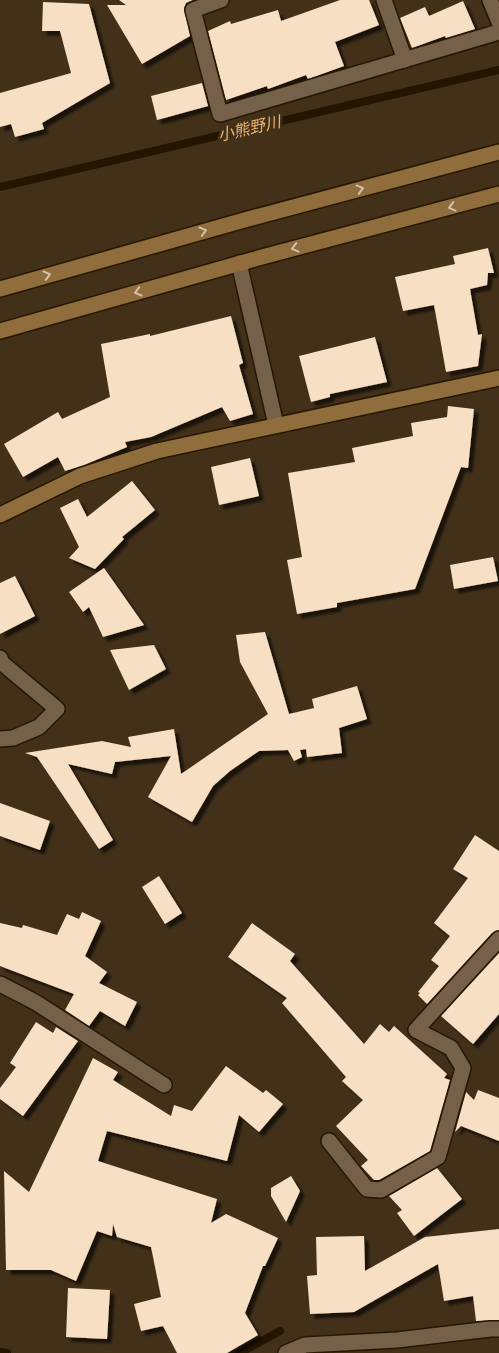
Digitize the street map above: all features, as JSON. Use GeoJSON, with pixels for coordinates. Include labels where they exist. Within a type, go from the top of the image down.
{"type":"FeatureCollection","features":[{"type":"Feature","properties":{"kind":"street"},"geometry":{"type":"LineString","coordinates":[[221,0],[193,10],[220,114],[499,32]]}},
{"type":"Feature","properties":{"kind":"street"},"geometry":{"type":"LineString","coordinates":[[384,0],[405,60]]}},
{"type":"Feature","properties":{"kind":"street"},"geometry":{"type":"LineString","coordinates":[[490,0],[499,22]]}},
{"type":"Feature","properties":{"kind":"street"},"geometry":{"type":"LineString","coordinates":[[0,288],[499,152]]}},
{"type":"Feature","properties":{"kind":"street"},"geometry":{"type":"LineString","coordinates":[[0,331],[499,194]]}},
{"type":"Feature","properties":{"kind":"street"},"geometry":{"type":"LineString","coordinates":[[239,264],[276,425]]}},
{"type":"Feature","properties":{"kind":"street"},"geometry":{"type":"LineString","coordinates":[[0,515],[80,476],[157,451],[499,378]]}},
{"type":"Feature","properties":{"kind":"street"},"geometry":{"type":"LineString","coordinates":[[0,658],[2,662],[57,708],[39,727],[13,738],[0,739]]}},
{"type":"Feature","properties":{"kind":"street"},"geometry":{"type":"LineString","coordinates":[[329,1140],[368,1189],[381,1190],[438,1157],[463,1068],[452,1048],[416,1030],[499,939]]}},
{"type":"Feature","properties":{"kind":"street"},"geometry":{"type":"LineString","coordinates":[[0,984],[35,1002],[164,1085]]}},
{"type":"Feature","properties":{"kind":"street"},"geometry":{"type":"LineString","coordinates":[[286,1353],[304,1345],[397,1340],[490,1328],[499,1329]]}},
{"type":"Feature","properties":{"kind":"building"},"geometry":{"type":"Polygon","coordinates":[[[119,0],[193,0],[186,3],[184,8],[190,36],[142,64],[107,5],[126,5],[119,0]]]}},
{"type":"Feature","properties":{"kind":"building"},"geometry":{"type":"Polygon","coordinates":[[[340,0],[369,0],[379,25],[335,42],[344,66],[308,79],[306,75],[268,89],[267,86],[226,100],[208,31],[230,21],[231,24],[278,10],[281,21],[340,0]]]}},
{"type":"Feature","properties":{"kind":"building"},"geometry":{"type":"Polygon","coordinates":[[[463,1],[475,29],[446,38],[445,36],[412,48],[400,18],[425,7],[429,16],[463,1]]]}},
{"type":"Feature","properties":{"kind":"building"},"geometry":{"type":"Polygon","coordinates":[[[43,2],[89,4],[110,83],[42,123],[44,129],[15,137],[11,124],[0,127],[0,93],[71,73],[60,31],[42,31],[43,2]]]}},
{"type":"Feature","properties":{"kind":"building"},"geometry":{"type":"Polygon","coordinates":[[[202,83],[208,106],[157,120],[151,96],[202,83]]]}},
{"type":"Feature","properties":{"kind":"building"},"geometry":{"type":"Polygon","coordinates":[[[488,248],[494,273],[488,273],[487,285],[470,289],[478,335],[482,334],[478,366],[446,372],[434,305],[403,311],[395,277],[455,264],[453,256],[488,248]]]}},
{"type":"Feature","properties":{"kind":"building"},"geometry":{"type":"Polygon","coordinates":[[[231,316],[243,363],[239,365],[253,414],[230,421],[222,407],[151,437],[125,442],[127,447],[84,465],[65,471],[58,457],[23,477],[4,444],[58,412],[62,419],[110,397],[101,344],[150,334],[150,336],[231,316]]]}},
{"type":"Feature","properties":{"kind":"building"},"geometry":{"type":"Polygon","coordinates":[[[375,337],[387,382],[330,394],[330,397],[311,402],[299,356],[375,337]]]}},
{"type":"Feature","properties":{"kind":"building"},"geometry":{"type":"Polygon","coordinates":[[[448,406],[474,409],[468,468],[461,467],[415,589],[337,603],[337,607],[297,614],[287,560],[302,557],[288,473],[355,462],[352,448],[413,436],[411,423],[447,417],[448,406]]]}},
{"type":"Feature","properties":{"kind":"building"},"geometry":{"type":"Polygon","coordinates":[[[250,458],[259,496],[219,505],[211,467],[250,458]]]}},
{"type":"Feature","properties":{"kind":"building"},"geometry":{"type":"Polygon","coordinates":[[[132,481],[155,510],[122,537],[124,539],[95,569],[69,558],[79,547],[60,508],[78,499],[87,517],[132,481]]]}},
{"type":"Feature","properties":{"kind":"building"},"geometry":{"type":"Polygon","coordinates":[[[493,557],[498,581],[454,589],[450,565],[493,557]]]}},
{"type":"Feature","properties":{"kind":"building"},"geometry":{"type":"Polygon","coordinates":[[[104,568],[144,625],[103,637],[89,607],[83,612],[69,592],[104,568]]]}},
{"type":"Feature","properties":{"kind":"building"},"geometry":{"type":"Polygon","coordinates":[[[15,576],[35,616],[0,634],[0,583],[15,576]]]}},
{"type":"Feature","properties":{"kind":"building"},"geometry":{"type":"Polygon","coordinates":[[[265,632],[289,714],[314,708],[312,699],[357,686],[367,719],[339,728],[342,753],[307,757],[306,749],[300,750],[302,757],[294,761],[288,750],[259,751],[230,771],[213,786],[192,822],[148,797],[171,756],[115,762],[112,774],[68,764],[113,840],[99,849],[37,757],[25,753],[102,741],[131,747],[128,737],[174,729],[181,774],[268,714],[240,662],[236,635],[265,632]]]}},
{"type":"Feature","properties":{"kind":"building"},"geometry":{"type":"Polygon","coordinates":[[[154,645],[166,669],[129,690],[110,650],[154,645]]]}},
{"type":"Feature","properties":{"kind":"building"},"geometry":{"type":"Polygon","coordinates":[[[0,803],[50,821],[40,850],[0,836],[0,803]]]}},
{"type":"Feature","properties":{"kind":"building"},"geometry":{"type":"Polygon","coordinates":[[[475,835],[499,851],[499,930],[492,933],[427,1004],[418,995],[420,993],[418,992],[439,966],[431,960],[450,936],[434,923],[468,878],[453,869],[475,835]]]}},
{"type":"Feature","properties":{"kind":"building"},"geometry":{"type":"Polygon","coordinates":[[[159,876],[182,913],[165,924],[142,887],[159,876]]]}},
{"type":"Feature","properties":{"kind":"building"},"geometry":{"type":"Polygon","coordinates":[[[82,912],[101,921],[85,956],[107,972],[99,983],[137,1002],[125,1026],[100,1011],[89,1026],[65,1010],[74,994],[0,966],[0,923],[22,928],[23,925],[57,935],[67,914],[79,919],[82,912]]]}},
{"type":"Feature","properties":{"kind":"building"},"geometry":{"type":"Polygon","coordinates":[[[252,923],[295,954],[290,961],[364,1044],[380,1024],[389,1032],[394,1026],[447,1074],[444,1078],[450,1080],[430,1151],[379,1180],[374,1180],[361,1166],[368,1160],[336,1126],[363,1100],[342,1081],[346,1077],[282,1003],[287,998],[228,957],[252,923]]]}},
{"type":"Feature","properties":{"kind":"building"},"geometry":{"type":"Polygon","coordinates":[[[499,953],[499,1014],[473,1044],[441,1016],[499,953]]]}},
{"type":"Feature","properties":{"kind":"building"},"geometry":{"type":"Polygon","coordinates":[[[36,1022],[53,1033],[56,1027],[78,1041],[23,1116],[0,1099],[0,1088],[16,1067],[10,1063],[36,1022]]]}},
{"type":"Feature","properties":{"kind":"building"},"geometry":{"type":"Polygon","coordinates":[[[93,1058],[118,1072],[113,1080],[171,1116],[174,1105],[192,1111],[226,1066],[263,1093],[266,1090],[283,1104],[259,1132],[239,1115],[227,1161],[107,1131],[98,1161],[217,1199],[211,1223],[226,1214],[278,1238],[265,1266],[263,1266],[245,1313],[258,1335],[227,1353],[177,1353],[163,1326],[141,1331],[134,1304],[161,1297],[151,1247],[117,1237],[113,1224],[112,1236],[97,1231],[76,1281],[51,1270],[6,1270],[4,1171],[29,1192],[93,1058]]]}},
{"type":"Feature","properties":{"kind":"building"},"geometry":{"type":"Polygon","coordinates":[[[478,1090],[499,1098],[499,1141],[461,1126],[455,1132],[466,1092],[474,1100],[478,1090]]]}},
{"type":"Feature","properties":{"kind":"building"},"geometry":{"type":"Polygon","coordinates":[[[437,1168],[462,1199],[414,1236],[397,1213],[402,1210],[389,1196],[437,1168]]]}},
{"type":"Feature","properties":{"kind":"building"},"geometry":{"type":"Polygon","coordinates":[[[291,1176],[300,1191],[286,1222],[271,1196],[271,1188],[291,1176]]]}},
{"type":"Feature","properties":{"kind":"building"},"geometry":{"type":"Polygon","coordinates":[[[499,1229],[499,1320],[476,1321],[473,1296],[444,1301],[438,1264],[354,1312],[310,1314],[307,1276],[317,1275],[316,1237],[364,1236],[365,1271],[425,1237],[499,1229]]]}},
{"type":"Feature","properties":{"kind":"building"},"geometry":{"type":"Polygon","coordinates":[[[68,1288],[110,1290],[107,1339],[66,1337],[68,1288]]]}},
{"type":"Feature","properties":{"kind":"waterway","name":"小熊野川"},"geometry":{"type":"LineString","coordinates":[[0,187],[499,70]]}},
{"type":"Feature","properties":{"kind":"waterway"},"geometry":{"type":"LineString","coordinates":[[240,1353],[280,1331]]}},
{"type":"Feature","properties":{"kind":"waterway"},"geometry":{"type":"LineString","coordinates":[[0,1352],[7,1353]]}}]}
